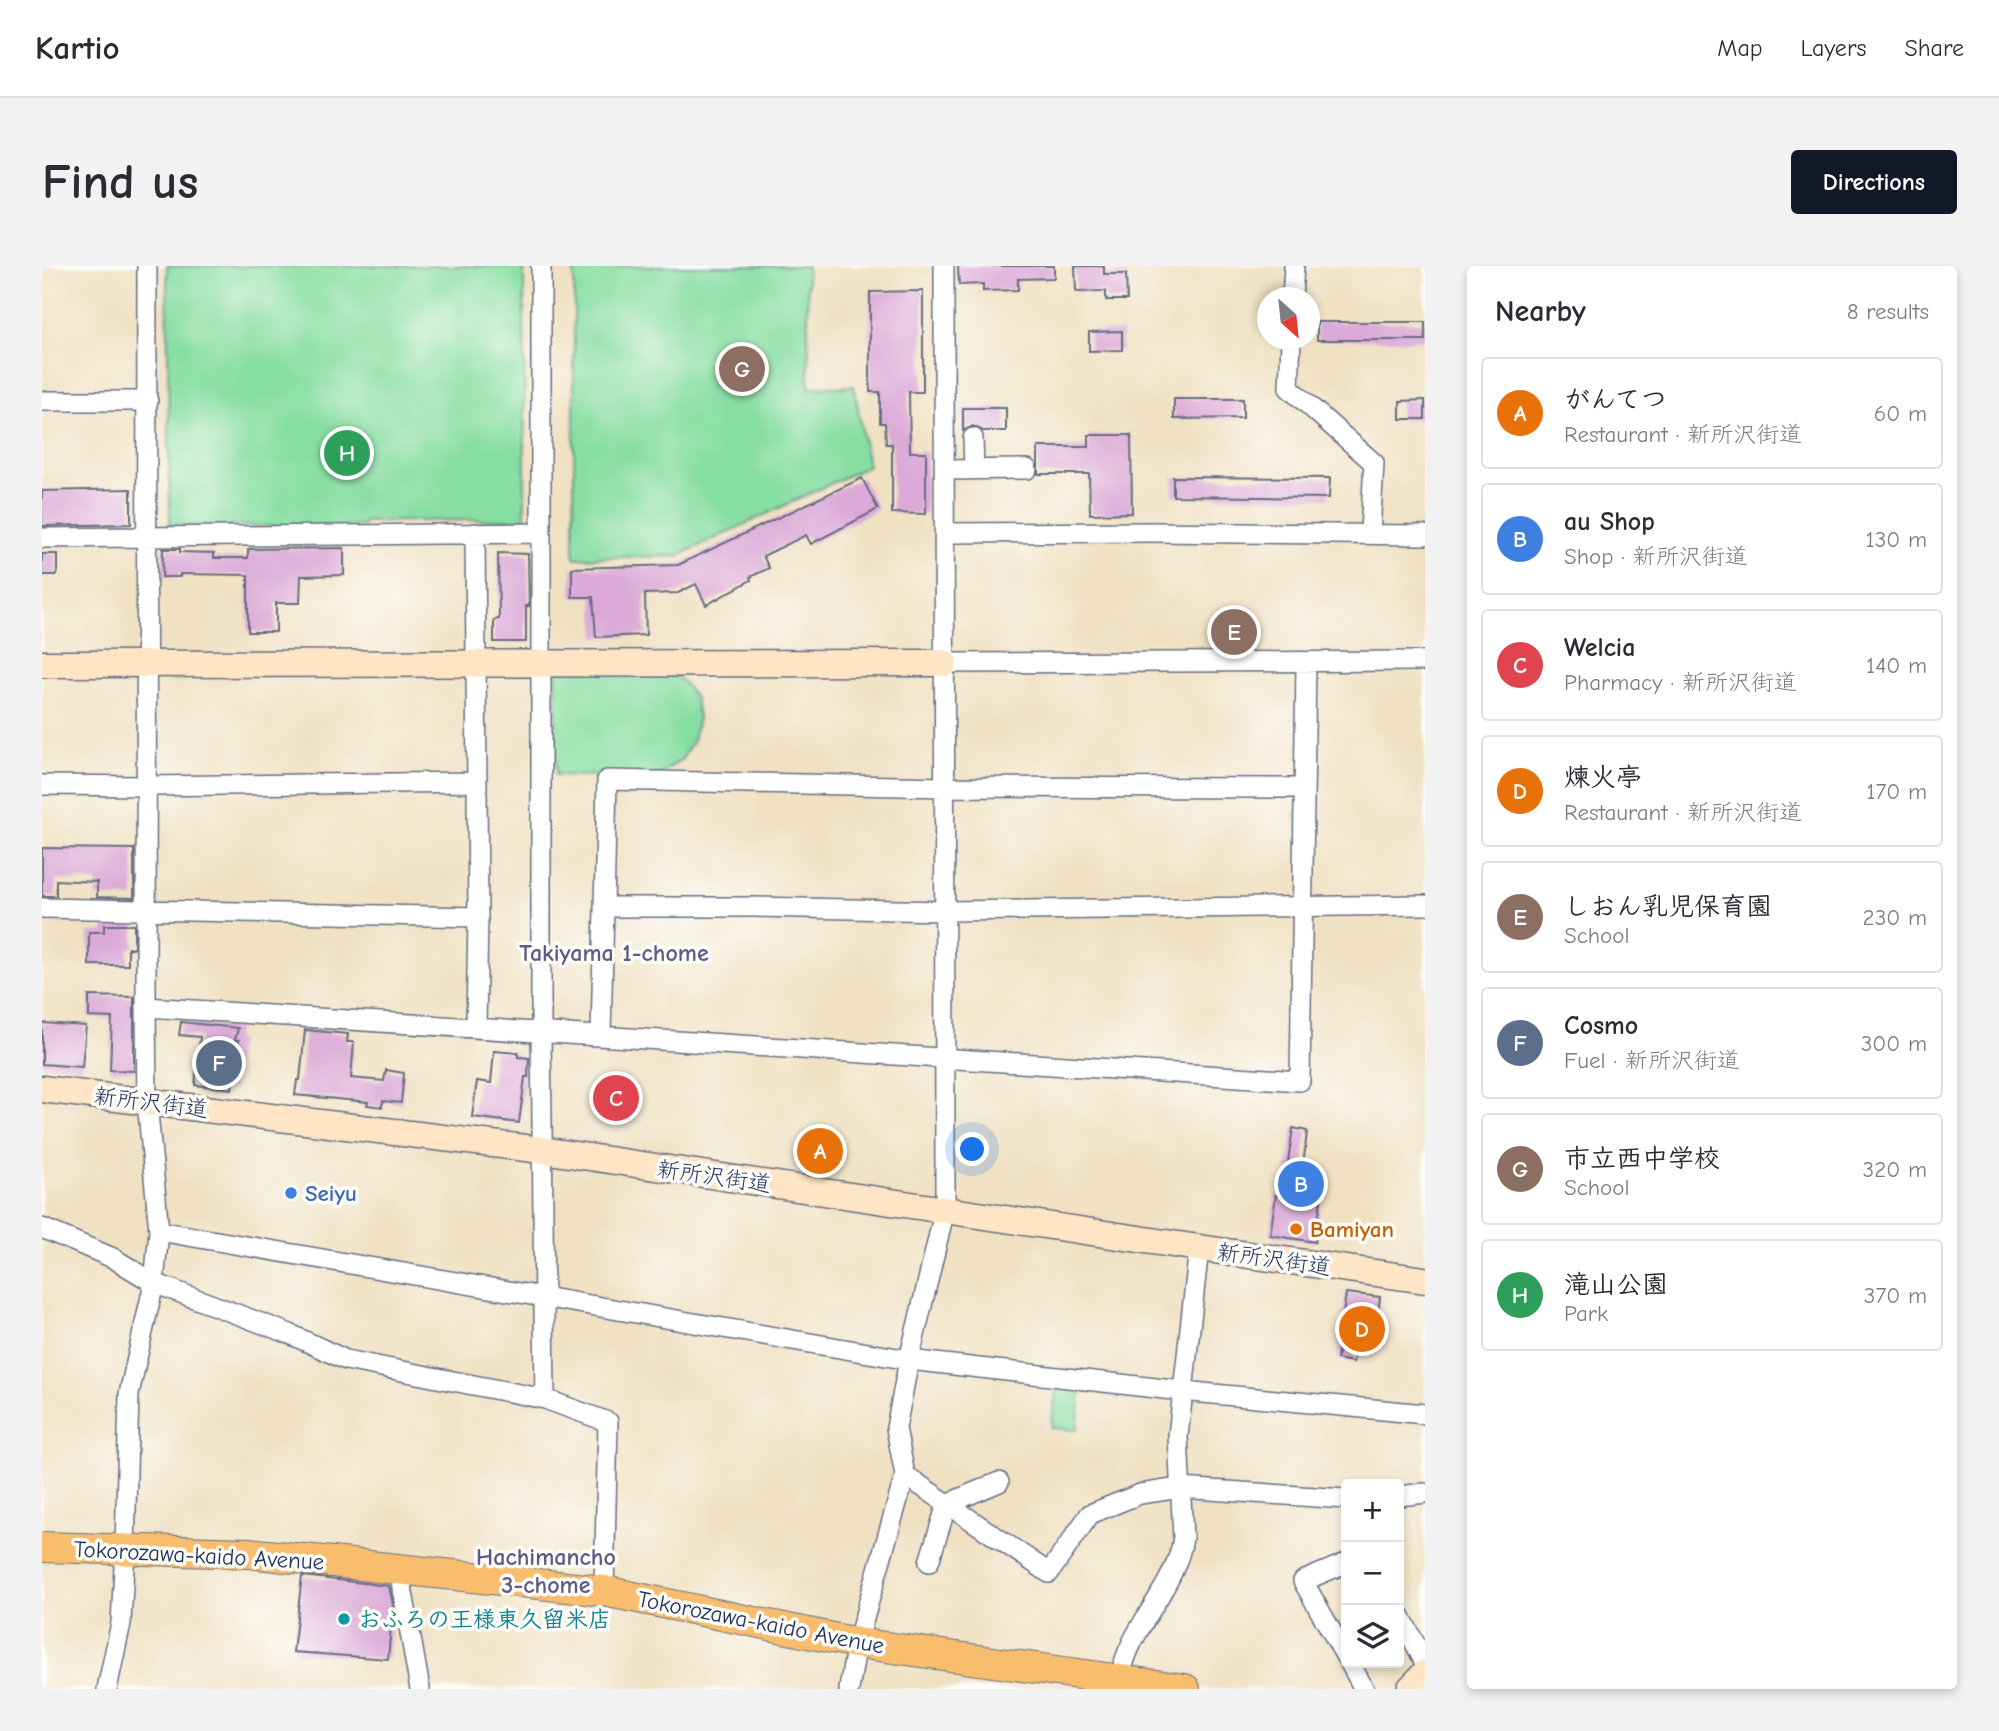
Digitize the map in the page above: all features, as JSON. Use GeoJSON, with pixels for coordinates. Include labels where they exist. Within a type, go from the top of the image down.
{"type":"FeatureCollection","features":[{"type":"Feature","properties":{"kind":"main road","name":"Tokorozawa-kaido Avenue"},"geometry":{"type":"LineString","coordinates":[[42,1547],[248,1553],[604,1591],[857,1643],[1119,1685],[1185,1689]]}},
{"type":"Feature","properties":{"kind":"street"},"geometry":{"type":"LineString","coordinates":[[107,1689],[121,1623],[129,1394],[154,1283],[159,1231],[147,1101],[147,266]]}},
{"type":"Feature","properties":{"kind":"street"},"geometry":{"type":"LineString","coordinates":[[541,266],[544,1399]]}},
{"type":"Feature","properties":{"kind":"street"},"geometry":{"type":"LineString","coordinates":[[849,1689],[857,1643],[905,1475],[895,1428],[945,1209],[944,266]]}},
{"type":"Feature","properties":{"kind":"street"},"geometry":{"type":"LineString","coordinates":[[1293,287],[1294,266]]}},
{"type":"Feature","properties":{"kind":"street"},"geometry":{"type":"LineString","coordinates":[[1291,350],[1289,388],[1374,463],[1370,533]]}},
{"type":"Feature","properties":{"kind":"street"},"geometry":{"type":"LineString","coordinates":[[42,401],[148,401]]}},
{"type":"Feature","properties":{"kind":"street"},"geometry":{"type":"LineString","coordinates":[[973,438],[974,469]]}},
{"type":"Feature","properties":{"kind":"street"},"geometry":{"type":"LineString","coordinates":[[946,470],[1027,469]]}},
{"type":"Feature","properties":{"kind":"street"},"geometry":{"type":"LineString","coordinates":[[475,533],[478,916],[476,1026]]}},
{"type":"Feature","properties":{"kind":"street"},"geometry":{"type":"LineString","coordinates":[[42,538],[541,533]]}},
{"type":"Feature","properties":{"kind":"street"},"geometry":{"type":"LineString","coordinates":[[946,533],[1425,535]]}},
{"type":"Feature","properties":{"kind":"street"},"geometry":{"type":"LineString","coordinates":[[146,1007],[476,1026],[1300,1081],[1306,662]]}},
{"type":"Feature","properties":{"kind":"street"},"geometry":{"type":"LineString","coordinates":[[42,664],[1425,662]]}},
{"type":"Feature","properties":{"kind":"street"},"geometry":{"type":"LineString","coordinates":[[601,1035],[607,780],[945,787],[1304,788]]}},
{"type":"Feature","properties":{"kind":"street"},"geometry":{"type":"LineString","coordinates":[[42,785],[476,782]]}},
{"type":"Feature","properties":{"kind":"street"},"geometry":{"type":"LineString","coordinates":[[605,907],[944,911],[1425,905]]}},
{"type":"Feature","properties":{"kind":"street"},"geometry":{"type":"LineString","coordinates":[[42,908],[478,916]]}},
{"type":"Feature","properties":{"kind":"street","name":"新所沢街道"},"geometry":{"type":"LineString","coordinates":[[42,1089],[542,1150],[1425,1280]]}},
{"type":"Feature","properties":{"kind":"street"},"geometry":{"type":"LineString","coordinates":[[42,1228],[113,1258],[154,1283],[290,1334],[346,1360],[544,1399],[608,1422],[604,1591]]}},
{"type":"Feature","properties":{"kind":"street"},"geometry":{"type":"LineString","coordinates":[[159,1231],[909,1360],[1182,1391],[1425,1414]]}},
{"type":"Feature","properties":{"kind":"street"},"geometry":{"type":"LineString","coordinates":[[1119,1685],[1122,1660],[1169,1580],[1181,1550],[1183,1538],[1178,1436],[1199,1248]]}},
{"type":"Feature","properties":{"kind":"street"},"geometry":{"type":"LineString","coordinates":[[905,1475],[1049,1573],[1090,1514],[1140,1494],[1180,1488],[1341,1499]]}},
{"type":"Feature","properties":{"kind":"street"},"geometry":{"type":"LineString","coordinates":[[929,1562],[947,1504],[999,1482]]}},
{"type":"Feature","properties":{"kind":"street"},"geometry":{"type":"LineString","coordinates":[[1404,1495],[1425,1493]]}},
{"type":"Feature","properties":{"kind":"street"},"geometry":{"type":"LineString","coordinates":[[1341,1565],[1303,1581],[1341,1648]]}},
{"type":"Feature","properties":{"kind":"street"},"geometry":{"type":"LineString","coordinates":[[399,1570],[420,1689]]}},
{"type":"Feature","properties":{"kind":"street"},"geometry":{"type":"LineString","coordinates":[[1404,1623],[1425,1663]]}},
{"type":"Feature","properties":{"kind":"street"},"geometry":{"type":"LineString","coordinates":[[1353,1668],[1364,1689]]}},
{"type":"Feature","properties":{"kind":"street"},"geometry":{"type":"LineString","coordinates":[[1410,1689],[1425,1673]]}},
{"type":"Feature","properties":{"kind":"green space"},"geometry":{"type":"Polygon","coordinates":[[[167,266],[524,266],[525,519],[364,522],[364,526],[170,526],[167,266]]]}},
{"type":"Feature","properties":{"kind":"green space"},"geometry":{"type":"Polygon","coordinates":[[[574,266],[807,266],[809,388],[854,386],[868,466],[678,556],[574,558],[574,266]]]}},
{"type":"Feature","properties":{"kind":"green space"},"geometry":{"type":"Polygon","coordinates":[[[664,668],[682,681],[695,698],[698,718],[693,740],[682,759],[656,777],[556,775],[556,669],[664,668]]]}},
{"type":"Feature","properties":{"kind":"green space"},"geometry":{"type":"Polygon","coordinates":[[[1057,1382],[1082,1385],[1077,1430],[1051,1428],[1057,1382]]]}},
{"type":"Feature","properties":{"kind":"building"},"geometry":{"type":"Polygon","coordinates":[[[958,266],[1054,266],[1054,278],[1018,279],[1018,290],[983,291],[983,284],[959,285],[958,266]]]}},
{"type":"Feature","properties":{"kind":"building"},"geometry":{"type":"Polygon","coordinates":[[[1075,266],[1104,266],[1104,274],[1126,274],[1127,300],[1106,300],[1106,291],[1076,292],[1075,266]]]}},
{"type":"Feature","properties":{"kind":"building"},"geometry":{"type":"Polygon","coordinates":[[[923,291],[923,392],[909,392],[910,452],[926,452],[926,514],[892,513],[892,444],[886,444],[885,423],[880,423],[880,392],[870,392],[870,292],[923,291]]]}},
{"type":"Feature","properties":{"kind":"building"},"geometry":{"type":"Polygon","coordinates":[[[1320,322],[1425,322],[1425,340],[1320,340],[1320,322]]]}},
{"type":"Feature","properties":{"kind":"building"},"geometry":{"type":"Polygon","coordinates":[[[1122,331],[1122,350],[1089,351],[1089,332],[1122,331]]]}},
{"type":"Feature","properties":{"kind":"building"},"geometry":{"type":"Polygon","coordinates":[[[1174,399],[1243,399],[1243,418],[1174,419],[1174,399]]]}},
{"type":"Feature","properties":{"kind":"building"},"geometry":{"type":"Polygon","coordinates":[[[1425,400],[1425,419],[1400,419],[1400,401],[1425,400]]]}},
{"type":"Feature","properties":{"kind":"building"},"geometry":{"type":"Polygon","coordinates":[[[963,408],[1006,408],[1006,431],[983,431],[973,426],[963,431],[963,408]]]}},
{"type":"Feature","properties":{"kind":"building"},"geometry":{"type":"Polygon","coordinates":[[[1089,435],[1131,435],[1132,513],[1090,514],[1089,474],[1038,474],[1038,447],[1089,447],[1089,435]]]}},
{"type":"Feature","properties":{"kind":"building"},"geometry":{"type":"Polygon","coordinates":[[[1173,477],[1330,478],[1329,498],[1173,496],[1173,477]]]}},
{"type":"Feature","properties":{"kind":"building"},"geometry":{"type":"Polygon","coordinates":[[[862,478],[878,509],[811,544],[806,535],[763,556],[769,568],[706,605],[696,584],[678,593],[645,594],[646,635],[596,637],[593,597],[572,597],[572,568],[678,565],[862,478]]]}},
{"type":"Feature","properties":{"kind":"building"},"geometry":{"type":"Polygon","coordinates":[[[131,489],[131,524],[42,526],[42,491],[131,489]]]}},
{"type":"Feature","properties":{"kind":"building"},"geometry":{"type":"Polygon","coordinates":[[[344,548],[344,575],[301,576],[300,603],[276,603],[276,632],[248,632],[248,575],[180,574],[180,577],[162,577],[163,549],[214,553],[214,558],[248,558],[248,549],[344,548]]]}},
{"type":"Feature","properties":{"kind":"building"},"geometry":{"type":"Polygon","coordinates":[[[498,553],[528,554],[529,606],[526,606],[526,642],[494,642],[494,620],[499,619],[498,553]]]}},
{"type":"Feature","properties":{"kind":"building"},"geometry":{"type":"Polygon","coordinates":[[[42,554],[57,554],[57,575],[42,575],[42,554]]]}},
{"type":"Feature","properties":{"kind":"building"},"geometry":{"type":"Polygon","coordinates":[[[42,848],[134,849],[134,898],[97,897],[97,882],[56,880],[56,896],[42,896],[42,848]]]}},
{"type":"Feature","properties":{"kind":"building"},"geometry":{"type":"Polygon","coordinates":[[[104,925],[134,925],[134,948],[128,948],[128,965],[89,965],[89,932],[104,932],[104,925]]]}},
{"type":"Feature","properties":{"kind":"building"},"geometry":{"type":"Polygon","coordinates":[[[89,996],[134,997],[134,1071],[110,1070],[112,1018],[89,1017],[89,996]]]}},
{"type":"Feature","properties":{"kind":"building"},"geometry":{"type":"Polygon","coordinates":[[[181,1022],[238,1028],[235,1040],[239,1040],[232,1089],[195,1085],[200,1037],[179,1035],[181,1022]]]}},
{"type":"Feature","properties":{"kind":"building"},"geometry":{"type":"Polygon","coordinates":[[[42,1023],[86,1026],[82,1067],[42,1064],[42,1023]]]}},
{"type":"Feature","properties":{"kind":"building"},"geometry":{"type":"Polygon","coordinates":[[[305,1030],[348,1034],[347,1042],[354,1042],[351,1078],[384,1081],[386,1070],[404,1073],[401,1103],[383,1101],[382,1107],[367,1105],[368,1102],[295,1095],[297,1080],[300,1080],[305,1030]]]}},
{"type":"Feature","properties":{"kind":"building"},"geometry":{"type":"Polygon","coordinates":[[[494,1051],[518,1053],[518,1057],[529,1058],[519,1123],[472,1117],[477,1081],[491,1083],[494,1051]]]}},
{"type":"Feature","properties":{"kind":"building"},"geometry":{"type":"Polygon","coordinates":[[[1293,1128],[1307,1131],[1302,1176],[1320,1179],[1317,1200],[1321,1201],[1315,1242],[1270,1235],[1276,1195],[1283,1196],[1293,1128]]]}},
{"type":"Feature","properties":{"kind":"building"},"geometry":{"type":"Polygon","coordinates":[[[814,1131],[829,1132],[825,1169],[810,1168],[814,1131]]]}},
{"type":"Feature","properties":{"kind":"building"},"geometry":{"type":"Polygon","coordinates":[[[1346,1293],[1380,1297],[1376,1346],[1369,1345],[1368,1353],[1355,1351],[1353,1362],[1337,1359],[1346,1293]]]}},
{"type":"Feature","properties":{"kind":"building","name":"おふろの王様東久留米店"},"geometry":{"type":"Polygon","coordinates":[[[302,1576],[389,1586],[393,1604],[388,1659],[293,1652],[302,1576]]]}},
{"type":"Feature","properties":{"kind":"place","name":"市立西中学校"},"geometry":{"type":"Point","coordinates":[742,369]}},
{"type":"Feature","properties":{"kind":"place","name":"滝山公園"},"geometry":{"type":"Point","coordinates":[347,453]}},
{"type":"Feature","properties":{"kind":"place","name":"しおん乳児保育園"},"geometry":{"type":"Point","coordinates":[1234,632]}},
{"type":"Feature","properties":{"kind":"place","name":"Cosmo"},"geometry":{"type":"Point","coordinates":[219,1063]}},
{"type":"Feature","properties":{"kind":"place","name":"Welcia"},"geometry":{"type":"Point","coordinates":[616,1098]}},
{"type":"Feature","properties":{"kind":"place","name":"がんてつ"},"geometry":{"type":"Point","coordinates":[820,1151]}},
{"type":"Feature","properties":{"kind":"place","name":"au Shop"},"geometry":{"type":"Point","coordinates":[1301,1184]}},
{"type":"Feature","properties":{"kind":"place","name":"Seiyu"},"geometry":{"type":"Point","coordinates":[291,1193]}},
{"type":"Feature","properties":{"kind":"place","name":"Bamiyan"},"geometry":{"type":"Point","coordinates":[1296,1229]}},
{"type":"Feature","properties":{"kind":"place","name":"煉火亭"},"geometry":{"type":"Point","coordinates":[1362,1329]}},
{"type":"Feature","properties":{"kind":"place","name":"おふろの王様東久留米店"},"geometry":{"type":"Point","coordinates":[344,1619]}},
{"type":"Feature","properties":{"kind":"district","name":"Takiyama 1-chome"},"geometry":{"type":"Point","coordinates":[614,953]}},
{"type":"Feature","properties":{"kind":"district","name":"Hachimancho 3-chome"},"geometry":{"type":"Point","coordinates":[546,1571]}}]}
